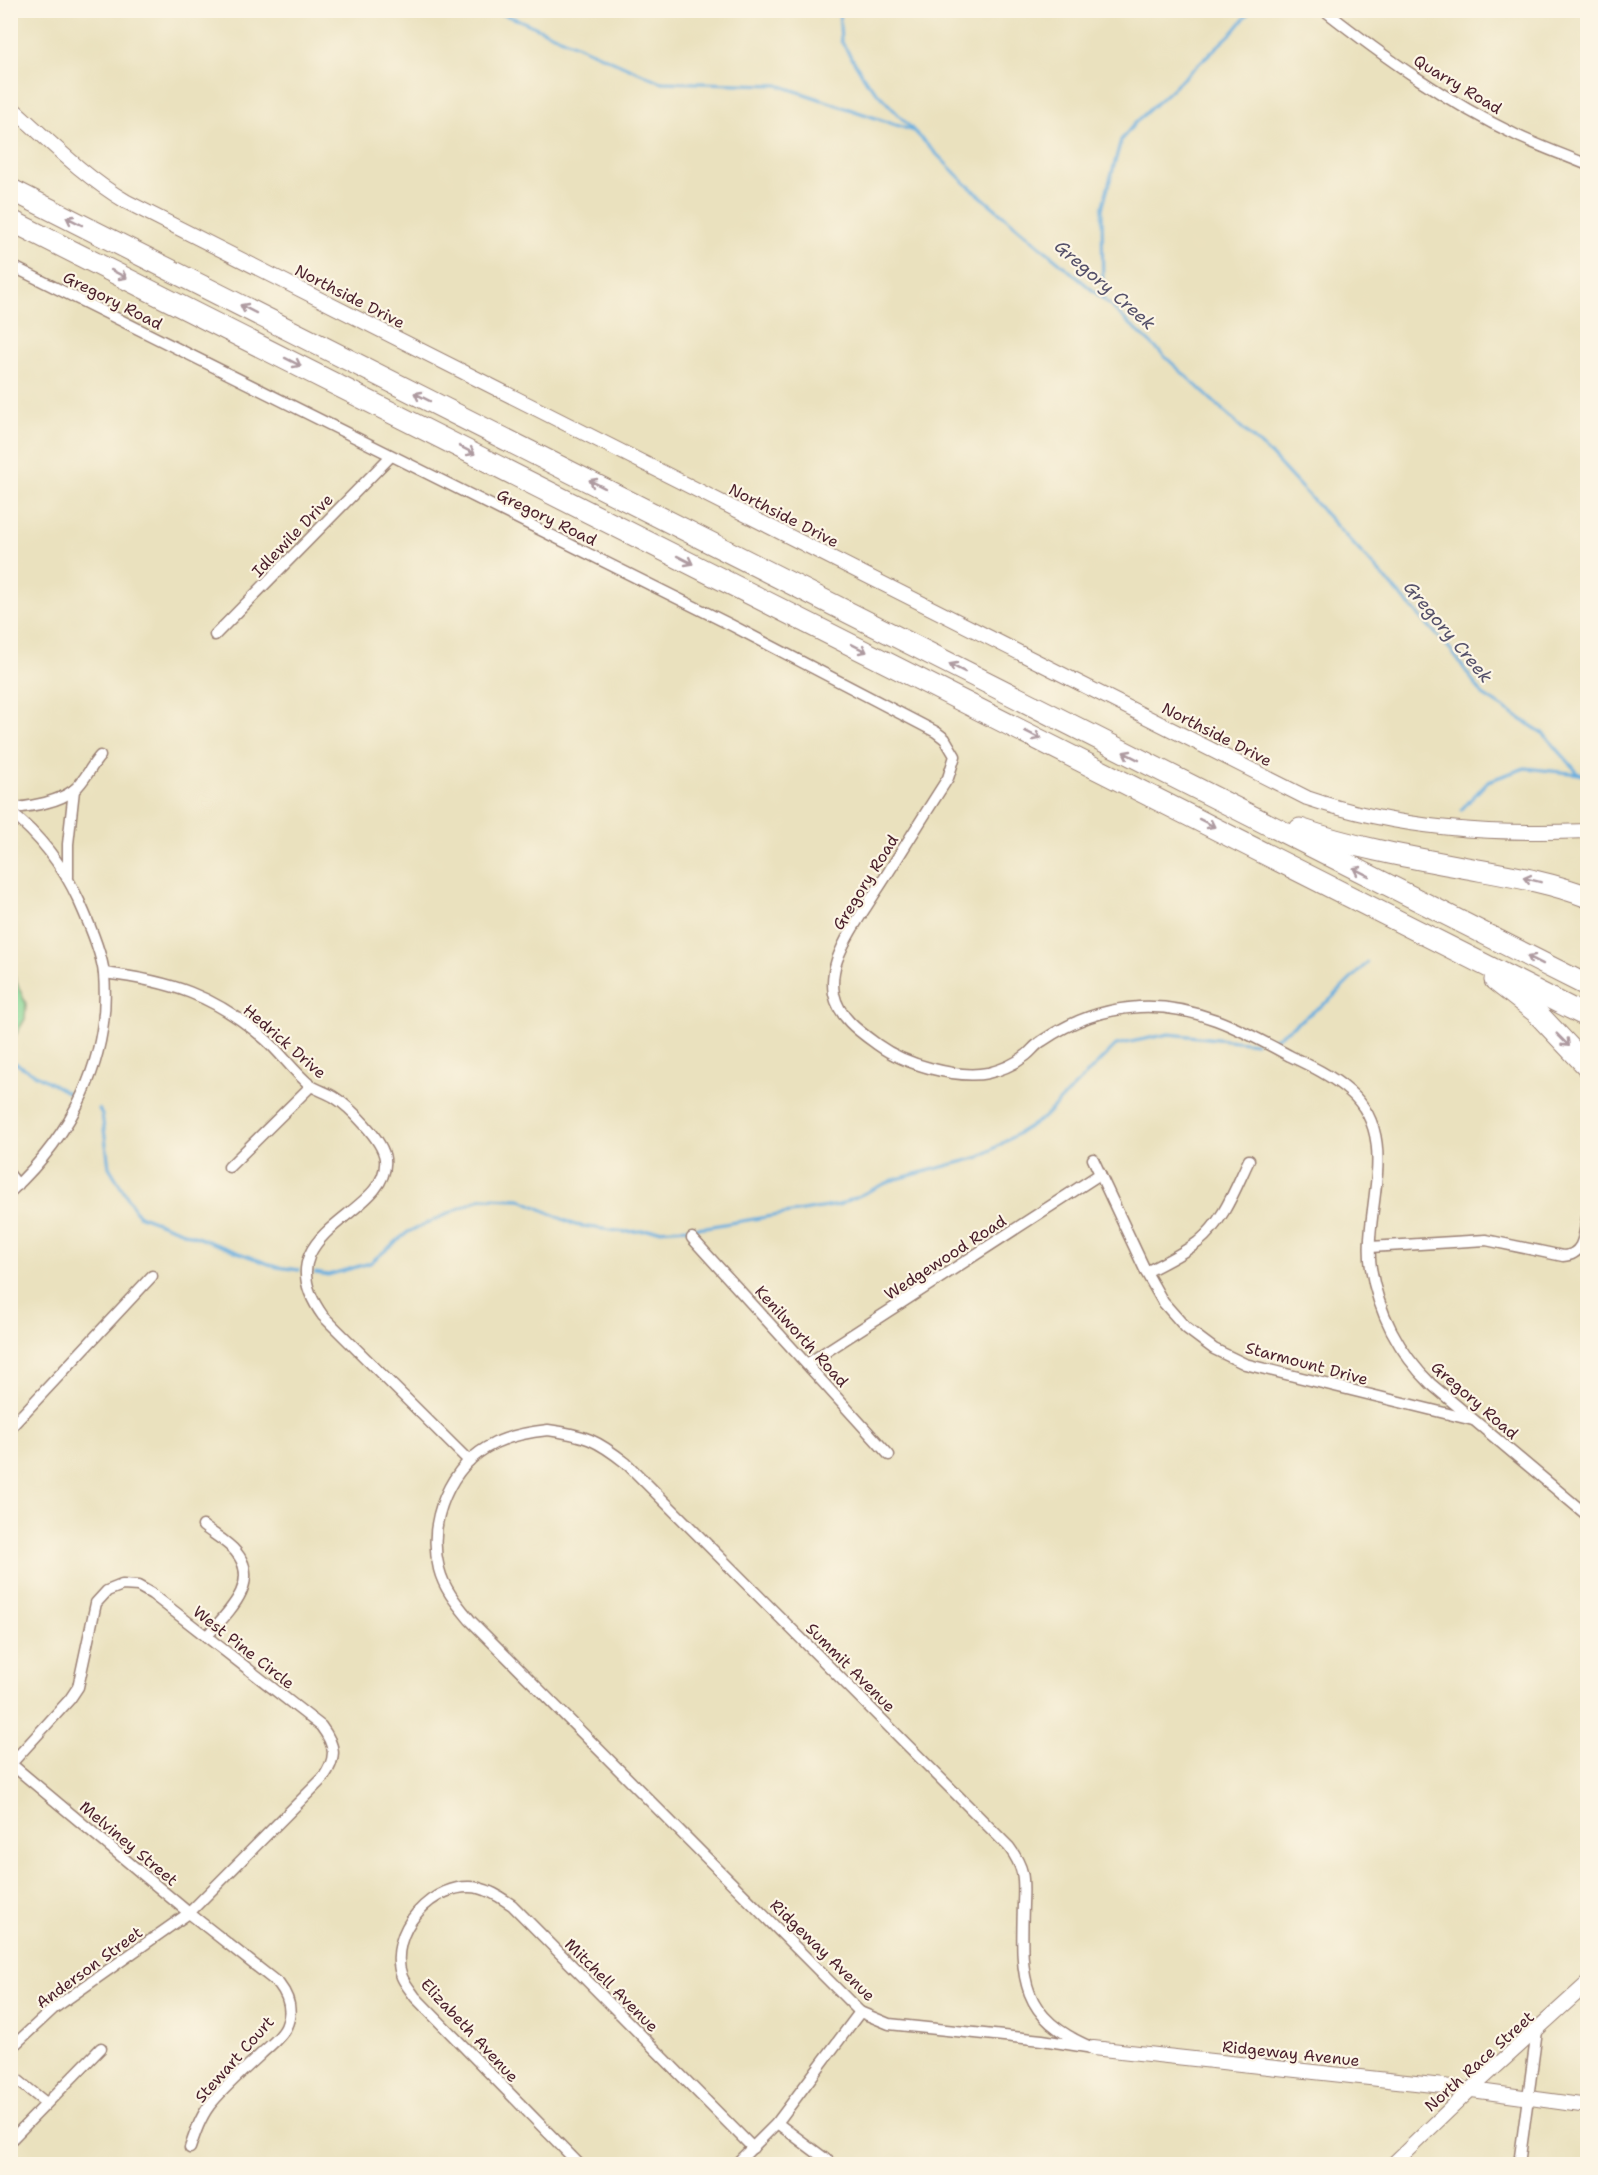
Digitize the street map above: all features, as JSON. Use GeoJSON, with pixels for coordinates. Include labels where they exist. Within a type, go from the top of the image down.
{"type":"FeatureCollection","features":[{"type":"Feature","properties":{"kind":"highway"},"geometry":{"type":"LineString","coordinates":[[10,189],[1587,986]]}},
{"type":"Feature","properties":{"kind":"highway"},"geometry":{"type":"LineString","coordinates":[[10,219],[1587,1017]]}},
{"type":"Feature","properties":{"kind":"highway"},"geometry":{"type":"LineString","coordinates":[[1170,775],[1245,810],[1323,837],[1523,877],[1587,897]]}},
{"type":"Feature","properties":{"kind":"highway"},"geometry":{"type":"LineString","coordinates":[[1435,939],[1487,973],[1536,1012],[1587,1067]]}},
{"type":"Feature","properties":{"kind":"street","name":"Quarry Road"},"geometry":{"type":"LineString","coordinates":[[1324,10],[1376,51],[1444,96],[1515,135],[1587,165]]}},
{"type":"Feature","properties":{"kind":"street","name":"Northside Drive"},"geometry":{"type":"LineString","coordinates":[[10,106],[79,169],[102,187],[127,202],[1307,798],[1345,811],[1493,833],[1587,831]]}},
{"type":"Feature","properties":{"kind":"street","name":"Gregory Road"},"geometry":{"type":"LineString","coordinates":[[10,265],[731,625],[936,732],[945,739],[955,756],[948,778],[858,920],[838,958],[833,977],[834,996],[842,1014],[855,1028],[884,1049],[916,1064],[951,1072],[987,1073],[1016,1062],[1039,1042],[1070,1024],[1103,1012],[1138,1007],[1173,1008],[1208,1015],[1240,1029],[1330,1077],[1352,1093],[1368,1115],[1377,1141],[1378,1168],[1370,1247],[1371,1267],[1376,1287],[1398,1345],[1413,1366],[1431,1384],[1587,1516]]}},
{"type":"Feature","properties":{"kind":"street","name":"Idlewile Drive"},"geometry":{"type":"LineString","coordinates":[[215,635],[391,456]]}},
{"type":"Feature","properties":{"kind":"street"},"geometry":{"type":"LineString","coordinates":[[10,811],[33,806],[74,790],[100,756]]}},
{"type":"Feature","properties":{"kind":"street"},"geometry":{"type":"LineString","coordinates":[[68,877],[68,844],[74,790]]}},
{"type":"Feature","properties":{"kind":"street"},"geometry":{"type":"LineString","coordinates":[[10,811],[37,835],[68,877],[89,923],[104,973],[101,1029],[95,1062],[81,1101],[52,1147],[14,1189]]}},
{"type":"Feature","properties":{"kind":"street","name":"Hedrick Drive"},"geometry":{"type":"LineString","coordinates":[[104,973],[144,977],[212,1001],[266,1040],[311,1086],[334,1097],[355,1114],[372,1134],[385,1158],[384,1175],[374,1190],[325,1232],[314,1246],[307,1264],[306,1283],[312,1300],[322,1316],[470,1461]]}},
{"type":"Feature","properties":{"kind":"street"},"geometry":{"type":"LineString","coordinates":[[229,1167],[311,1086]]}},
{"type":"Feature","properties":{"kind":"street","name":"Starmount Drive"},"geometry":{"type":"LineString","coordinates":[[1093,1159],[1146,1272],[1163,1302],[1186,1329],[1214,1349],[1245,1364],[1476,1421]]}},
{"type":"Feature","properties":{"kind":"street"},"geometry":{"type":"LineString","coordinates":[[1146,1272],[1177,1256],[1199,1241],[1218,1221],[1249,1160]]}},
{"type":"Feature","properties":{"kind":"street","name":"Wedgewood Road"},"geometry":{"type":"LineString","coordinates":[[807,1364],[1100,1174]]}},
{"type":"Feature","properties":{"kind":"street"},"geometry":{"type":"LineString","coordinates":[[10,1175],[14,1189]]}},
{"type":"Feature","properties":{"kind":"street"},"geometry":{"type":"LineString","coordinates":[[1370,1247],[1486,1240],[1571,1256],[1582,1244],[1587,1213]]}},
{"type":"Feature","properties":{"kind":"street","name":"Kenilworth Road"},"geometry":{"type":"LineString","coordinates":[[692,1238],[890,1455]]}},
{"type":"Feature","properties":{"kind":"street"},"geometry":{"type":"LineString","coordinates":[[10,1428],[152,1276]]}},
{"type":"Feature","properties":{"kind":"street","name":"Summit Avenue"},"geometry":{"type":"LineString","coordinates":[[470,1461],[493,1444],[519,1433],[548,1430],[577,1434],[603,1445],[626,1463],[1009,1847],[1018,1859],[1025,1881],[1023,1964],[1027,1988],[1037,2010],[1053,2028],[1093,2048]]}},
{"type":"Feature","properties":{"kind":"street","name":"Ridgeway Avenue"},"geometry":{"type":"LineString","coordinates":[[470,1461],[451,1484],[439,1511],[436,1550],[439,1570],[451,1597],[470,1620],[860,2012],[889,2024],[1470,2090],[1587,2106]]}},
{"type":"Feature","properties":{"kind":"street"},"geometry":{"type":"LineString","coordinates":[[203,1526],[234,1550],[244,1567],[243,1591],[207,1636]]}},
{"type":"Feature","properties":{"kind":"street","name":"West Pine Circle"},"geometry":{"type":"LineString","coordinates":[[11,1764],[70,1699],[78,1687],[96,1603],[107,1591],[122,1585],[138,1586],[152,1594],[321,1726],[330,1738],[334,1752],[331,1766],[323,1778],[189,1913]]}},
{"type":"Feature","properties":{"kind":"street","name":"Melviney Street"},"geometry":{"type":"LineString","coordinates":[[11,1764],[229,1945]]}},
{"type":"Feature","properties":{"kind":"street","name":"Mitchell Avenue"},"geometry":{"type":"LineString","coordinates":[[431,1901],[441,1894],[459,1888],[478,1888],[496,1894],[512,1905],[753,2148]]}},
{"type":"Feature","properties":{"kind":"street","name":"Elizabeth Avenue"},"geometry":{"type":"LineString","coordinates":[[431,1901],[416,1915],[403,1934],[398,1956],[402,1978],[415,1997],[579,2164]]}},
{"type":"Feature","properties":{"kind":"street","name":"Anderson Street"},"geometry":{"type":"LineString","coordinates":[[10,2049],[53,2009],[189,1913]]}},
{"type":"Feature","properties":{"kind":"street","name":"Stewart Court"},"geometry":{"type":"LineString","coordinates":[[190,2148],[196,2128],[207,2108],[222,2090],[277,2039],[286,2026],[290,2007],[287,1994],[279,1984],[229,1945]]}},
{"type":"Feature","properties":{"kind":"street","name":"North Race Street"},"geometry":{"type":"LineString","coordinates":[[1393,2164],[1587,1983]]}},
{"type":"Feature","properties":{"kind":"street"},"geometry":{"type":"LineString","coordinates":[[736,2164],[777,2124],[860,2012]]}},
{"type":"Feature","properties":{"kind":"street"},"geometry":{"type":"LineString","coordinates":[[1519,2164],[1537,2031]]}},
{"type":"Feature","properties":{"kind":"street"},"geometry":{"type":"LineString","coordinates":[[10,2141],[101,2048]]}},
{"type":"Feature","properties":{"kind":"street"},"geometry":{"type":"LineString","coordinates":[[10,2074],[46,2103]]}},
{"type":"Feature","properties":{"kind":"street"},"geometry":{"type":"LineString","coordinates":[[777,2124],[832,2164]]}},
{"type":"Feature","properties":{"kind":"green space"},"geometry":{"type":"Polygon","coordinates":[[[11,970],[26,1004],[25,1019],[11,1043],[11,970]]]}},
{"type":"Feature","properties":{"kind":"waterway","name":"Gregory Creek"},"geometry":{"type":"LineString","coordinates":[[490,10],[519,20],[661,82],[778,85],[914,131],[965,183],[1103,299],[1272,456],[1450,649],[1483,695],[1544,734],[1579,774],[1588,776]]}},
{"type":"Feature","properties":{"kind":"waterway"},"geometry":{"type":"LineString","coordinates":[[839,10],[841,41],[867,82],[913,130]]}},
{"type":"Feature","properties":{"kind":"waterway"},"geometry":{"type":"LineString","coordinates":[[1103,299],[1102,209],[1121,140],[1135,123],[1234,31],[1251,10]]}},
{"type":"Feature","properties":{"kind":"waterway"},"geometry":{"type":"LineString","coordinates":[[1461,810],[1488,781],[1525,768],[1579,774]]}},
{"type":"Feature","properties":{"kind":"waterway"},"geometry":{"type":"LineString","coordinates":[[1268,1040],[1277,1037],[1331,999],[1367,963]]}},
{"type":"Feature","properties":{"kind":"waterway"},"geometry":{"type":"LineString","coordinates":[[315,1273],[328,1275],[370,1263],[408,1232],[482,1198],[520,1199],[575,1225],[624,1232],[706,1227],[839,1205],[893,1180],[980,1157],[1043,1118],[1116,1045],[1169,1034],[1256,1043]]}},
{"type":"Feature","properties":{"kind":"waterway"},"geometry":{"type":"LineString","coordinates":[[10,1060],[68,1093]]}},
{"type":"Feature","properties":{"kind":"waterway"},"geometry":{"type":"LineString","coordinates":[[99,1109],[102,1114],[109,1167],[138,1215],[277,1267],[299,1270]]}}]}
